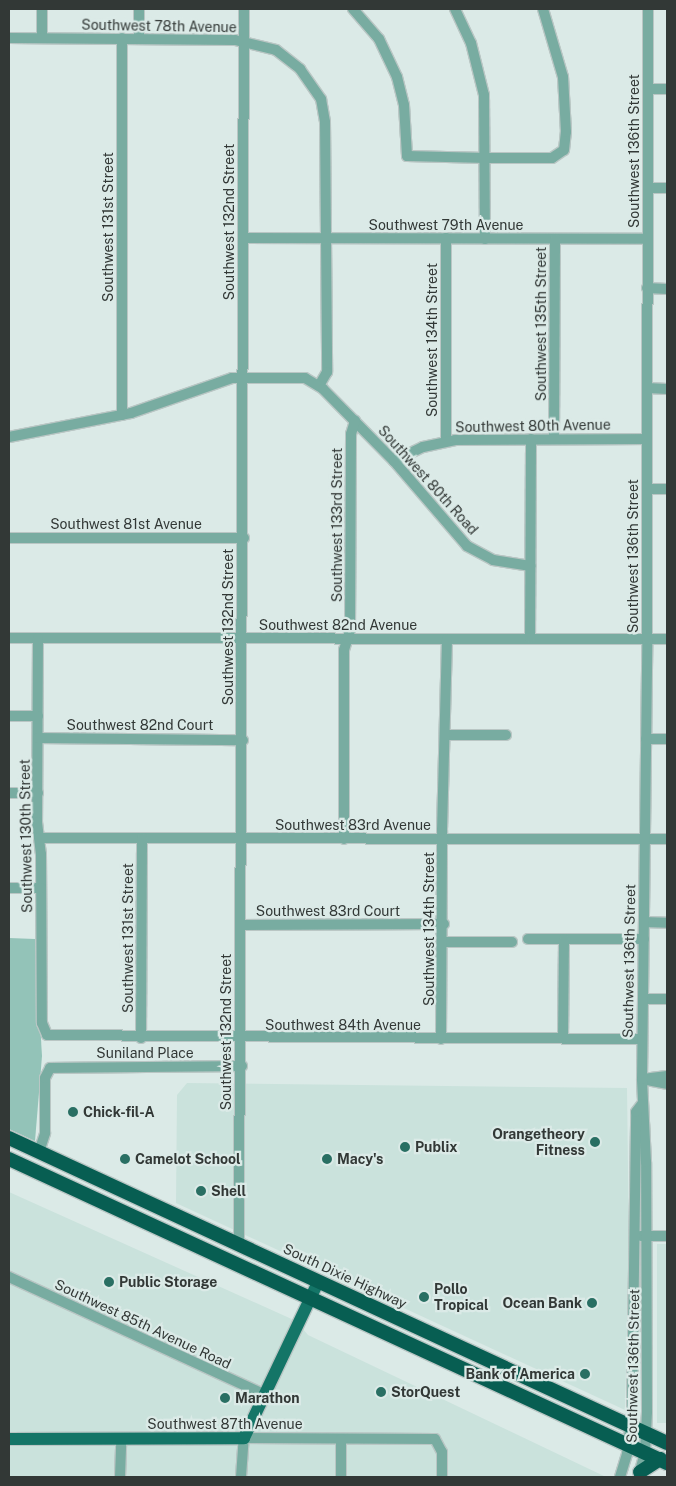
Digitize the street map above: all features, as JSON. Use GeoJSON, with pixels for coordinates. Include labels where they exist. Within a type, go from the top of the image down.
{"type":"FeatureCollection","features":[{"type":"Feature","properties":{"kind":"highway","name":"South Dixie Highway"},"geometry":{"type":"LineString","coordinates":[[9,1138],[667,1443]]}},
{"type":"Feature","properties":{"kind":"highway"},"geometry":{"type":"LineString","coordinates":[[32,1169],[39,1152]]}},
{"type":"Feature","properties":{"kind":"highway"},"geometry":{"type":"LineString","coordinates":[[9,1159],[664,1461]]}},
{"type":"Feature","properties":{"kind":"highway"},"geometry":{"type":"LineString","coordinates":[[231,1261],[239,1245]]}},
{"type":"Feature","properties":{"kind":"highway"},"geometry":{"type":"LineString","coordinates":[[639,1475],[664,1461]]}},
{"type":"Feature","properties":{"kind":"main road"},"geometry":{"type":"LineString","coordinates":[[244,1438],[318,1282]]}},
{"type":"Feature","properties":{"kind":"main road","name":"Southwest 87th Avenue"},"geometry":{"type":"LineString","coordinates":[[9,1439],[244,1438]]}},
{"type":"Feature","properties":{"kind":"street"},"geometry":{"type":"LineString","coordinates":[[42,9],[42,38]]}},
{"type":"Feature","properties":{"kind":"street"},"geometry":{"type":"LineString","coordinates":[[139,38],[140,9]]}},
{"type":"Feature","properties":{"kind":"street","name":"Southwest 132nd Street"},"geometry":{"type":"LineString","coordinates":[[239,1245],[243,838],[244,9]]}},
{"type":"Feature","properties":{"kind":"street"},"geometry":{"type":"LineString","coordinates":[[352,9],[379,39],[397,77],[404,105],[407,156],[552,158],[562,153],[566,132],[563,77],[543,9]]}},
{"type":"Feature","properties":{"kind":"street"},"geometry":{"type":"LineString","coordinates":[[455,9],[471,43],[480,74],[486,158],[485,239]]}},
{"type":"Feature","properties":{"kind":"street","name":"Southwest 136th Street"},"geometry":{"type":"LineString","coordinates":[[639,1475],[645,1453],[647,1434],[647,1235],[645,1112],[642,1104],[642,1039],[647,639],[648,9]]}},
{"type":"Feature","properties":{"kind":"street","name":"Southwest 78th Avenue"},"geometry":{"type":"LineString","coordinates":[[9,38],[139,38],[244,42],[276,50],[300,69],[317,93],[324,114],[326,239]]}},
{"type":"Feature","properties":{"kind":"street","name":"Southwest 131st Street"},"geometry":{"type":"LineString","coordinates":[[122,38],[122,415]]}},
{"type":"Feature","properties":{"kind":"street"},"geometry":{"type":"LineString","coordinates":[[648,89],[667,89]]}},
{"type":"Feature","properties":{"kind":"street"},"geometry":{"type":"LineString","coordinates":[[648,188],[667,188]]}},
{"type":"Feature","properties":{"kind":"street","name":"Southwest 79th Avenue"},"geometry":{"type":"LineString","coordinates":[[244,238],[648,239]]}},
{"type":"Feature","properties":{"kind":"street","name":"Southwest 134th Street"},"geometry":{"type":"LineString","coordinates":[[446,238],[446,441]]}},
{"type":"Feature","properties":{"kind":"street","name":"Southwest 135th Street"},"geometry":{"type":"LineString","coordinates":[[554,439],[555,238]]}},
{"type":"Feature","properties":{"kind":"street"},"geometry":{"type":"LineString","coordinates":[[9,437],[122,415],[232,378],[300,377],[319,386],[327,372],[326,239]]}},
{"type":"Feature","properties":{"kind":"street"},"geometry":{"type":"LineString","coordinates":[[647,288],[667,288]]}},
{"type":"Feature","properties":{"kind":"street","name":"Southwest 80th Road"},"geometry":{"type":"LineString","coordinates":[[319,386],[394,461],[466,546],[492,560],[531,566]]}},
{"type":"Feature","properties":{"kind":"street"},"geometry":{"type":"LineString","coordinates":[[647,388],[667,388]]}},
{"type":"Feature","properties":{"kind":"street","name":"Southwest 133rd Street"},"geometry":{"type":"LineString","coordinates":[[344,839],[344,650],[348,638],[351,434],[355,421]]}},
{"type":"Feature","properties":{"kind":"street"},"geometry":{"type":"LineString","coordinates":[[530,638],[531,438]]}},
{"type":"Feature","properties":{"kind":"street","name":"Southwest 80th Avenue"},"geometry":{"type":"LineString","coordinates":[[394,461],[446,441],[531,438],[647,439]]}},
{"type":"Feature","properties":{"kind":"street"},"geometry":{"type":"LineString","coordinates":[[647,488],[667,489]]}},
{"type":"Feature","properties":{"kind":"street","name":"Southwest 81st Avenue"},"geometry":{"type":"LineString","coordinates":[[9,538],[244,538]]}},
{"type":"Feature","properties":{"kind":"street","name":"Southwest 82nd Avenue"},"geometry":{"type":"LineString","coordinates":[[9,638],[667,639]]}},
{"type":"Feature","properties":{"kind":"street","name":"Southwest 130th Street"},"geometry":{"type":"LineString","coordinates":[[38,638],[38,793],[45,1033]]}},
{"type":"Feature","properties":{"kind":"street","name":"Southwest 134th Street"},"geometry":{"type":"LineString","coordinates":[[441,1039],[444,942],[442,838],[447,639]]}},
{"type":"Feature","properties":{"kind":"street"},"geometry":{"type":"LineString","coordinates":[[9,716],[38,716]]}},
{"type":"Feature","properties":{"kind":"street"},"geometry":{"type":"LineString","coordinates":[[445,735],[506,735]]}},
{"type":"Feature","properties":{"kind":"street","name":"Southwest 82nd Court"},"geometry":{"type":"LineString","coordinates":[[38,738],[243,740]]}},
{"type":"Feature","properties":{"kind":"street"},"geometry":{"type":"LineString","coordinates":[[646,739],[667,739]]}},
{"type":"Feature","properties":{"kind":"street"},"geometry":{"type":"LineString","coordinates":[[9,793],[38,793]]}},
{"type":"Feature","properties":{"kind":"street","name":"Southwest 83rd Avenue"},"geometry":{"type":"LineString","coordinates":[[40,838],[667,839]]}},
{"type":"Feature","properties":{"kind":"street","name":"Southwest 131st Street"},"geometry":{"type":"LineString","coordinates":[[141,1038],[142,838]]}},
{"type":"Feature","properties":{"kind":"street"},"geometry":{"type":"LineString","coordinates":[[9,888],[41,888]]}},
{"type":"Feature","properties":{"kind":"street"},"geometry":{"type":"LineString","coordinates":[[644,922],[667,922]]}},
{"type":"Feature","properties":{"kind":"street","name":"Southwest 83rd Court"},"geometry":{"type":"LineString","coordinates":[[242,924],[444,924]]}},
{"type":"Feature","properties":{"kind":"street"},"geometry":{"type":"LineString","coordinates":[[528,938],[644,939]]}},
{"type":"Feature","properties":{"kind":"street"},"geometry":{"type":"LineString","coordinates":[[563,1038],[564,939]]}},
{"type":"Feature","properties":{"kind":"street"},"geometry":{"type":"LineString","coordinates":[[444,942],[512,942]]}},
{"type":"Feature","properties":{"kind":"street"},"geometry":{"type":"LineString","coordinates":[[643,999],[667,999]]}},
{"type":"Feature","properties":{"kind":"street","name":"Southwest 84th Avenue"},"geometry":{"type":"LineString","coordinates":[[45,1033],[56,1038],[642,1039]]}},
{"type":"Feature","properties":{"kind":"street","name":"Suniland Place"},"geometry":{"type":"LineString","coordinates":[[39,1152],[45,1133],[45,1078],[48,1069],[56,1066],[242,1066]]}},
{"type":"Feature","properties":{"kind":"street"},"geometry":{"type":"LineString","coordinates":[[642,1079],[667,1076]]}},
{"type":"Feature","properties":{"kind":"street"},"geometry":{"type":"LineString","coordinates":[[642,1079],[667,1084]]}},
{"type":"Feature","properties":{"kind":"street","name":"Southwest 136th Street"},"geometry":{"type":"LineString","coordinates":[[620,1477],[629,1446],[631,1426],[636,1112],[642,1104]]}},
{"type":"Feature","properties":{"kind":"street"},"geometry":{"type":"LineString","coordinates":[[635,1238],[647,1235],[667,1236]]}},
{"type":"Feature","properties":{"kind":"street","name":"Southwest 85th Avenue Road"},"geometry":{"type":"LineString","coordinates":[[9,1277],[266,1395]]}},
{"type":"Feature","properties":{"kind":"street"},"geometry":{"type":"LineString","coordinates":[[470,1372],[478,1356]]}},
{"type":"Feature","properties":{"kind":"street"},"geometry":{"type":"LineString","coordinates":[[242,1477],[244,1438]]}},
{"type":"Feature","properties":{"kind":"street","name":"Southwest 87th Avenue"},"geometry":{"type":"LineString","coordinates":[[244,1438],[432,1439],[440,1443],[442,1477]]}},
{"type":"Feature","properties":{"kind":"street"},"geometry":{"type":"LineString","coordinates":[[120,1439],[120,1477]]}},
{"type":"Feature","properties":{"kind":"street"},"geometry":{"type":"LineString","coordinates":[[341,1439],[341,1477]]}},
{"type":"Feature","properties":{"kind":"shaded area"},"geometry":{"type":"Polygon","coordinates":[[[187,1083],[627,1088],[629,1249],[625,1410],[176,1203],[177,1095],[187,1083]]]}},
{"type":"Feature","properties":{"kind":"shaded area"},"geometry":{"type":"Polygon","coordinates":[[[9,1192],[296,1321],[308,1335],[606,1477],[9,1477],[9,1192]]]}},
{"type":"Feature","properties":{"kind":"shaded area"},"geometry":{"type":"Polygon","coordinates":[[[657,1244],[667,1244],[667,1423],[657,1423],[657,1244]]]}},
{"type":"Feature","properties":{"kind":"green space"},"geometry":{"type":"Polygon","coordinates":[[[9,938],[35,939],[42,1056],[35,1141],[9,1129],[9,938]]]}},
{"type":"Feature","properties":{"kind":"place","name":"Chick-fil-A"},"geometry":{"type":"Point","coordinates":[73,1112]}},
{"type":"Feature","properties":{"kind":"place","name":"Orangetheory Fitness"},"geometry":{"type":"Point","coordinates":[595,1142]}},
{"type":"Feature","properties":{"kind":"place","name":"Publix"},"geometry":{"type":"Point","coordinates":[405,1147]}},
{"type":"Feature","properties":{"kind":"place","name":"Camelot School"},"geometry":{"type":"Point","coordinates":[125,1159]}},
{"type":"Feature","properties":{"kind":"place","name":"Macy's"},"geometry":{"type":"Point","coordinates":[327,1159]}},
{"type":"Feature","properties":{"kind":"place","name":"Shell"},"geometry":{"type":"Point","coordinates":[201,1191]}},
{"type":"Feature","properties":{"kind":"place","name":"Public Storage"},"geometry":{"type":"Point","coordinates":[109,1282]}},
{"type":"Feature","properties":{"kind":"place","name":"Pollo Tropical"},"geometry":{"type":"Point","coordinates":[424,1297]}},
{"type":"Feature","properties":{"kind":"place","name":"Ocean Bank"},"geometry":{"type":"Point","coordinates":[592,1303]}},
{"type":"Feature","properties":{"kind":"place","name":"Bank of America"},"geometry":{"type":"Point","coordinates":[585,1374]}},
{"type":"Feature","properties":{"kind":"place","name":"StorQuest"},"geometry":{"type":"Point","coordinates":[381,1392]}},
{"type":"Feature","properties":{"kind":"place","name":"Marathon"},"geometry":{"type":"Point","coordinates":[225,1398]}}]}
